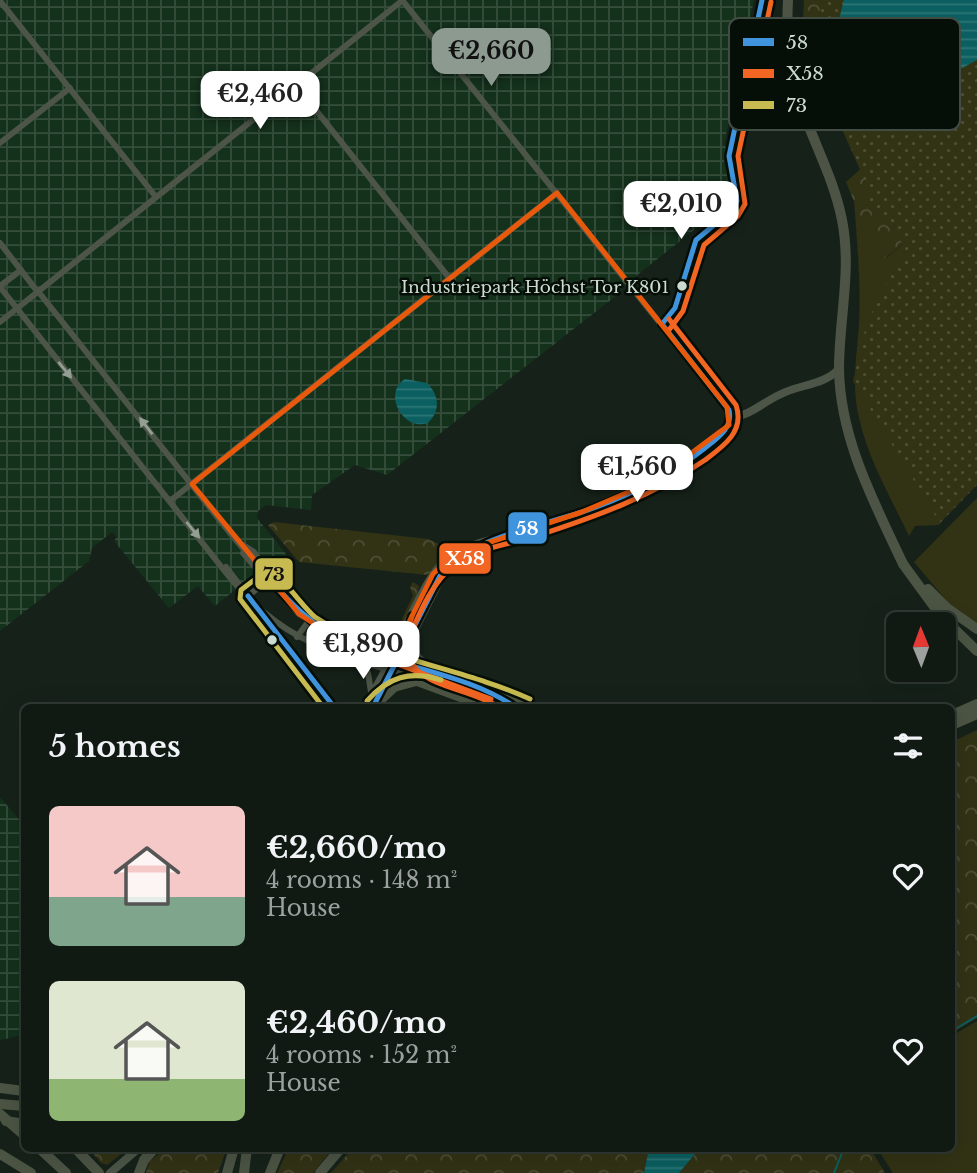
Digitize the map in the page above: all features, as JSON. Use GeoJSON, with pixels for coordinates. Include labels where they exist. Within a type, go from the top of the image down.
{"type":"FeatureCollection","features":[{"type":"Feature","properties":{"kind":"highway"},"geometry":{"type":"LineString","coordinates":[[906,562],[934,597],[977,629]]}},
{"type":"Feature","properties":{"kind":"highway"},"geometry":{"type":"LineString","coordinates":[[906,562],[941,616],[977,651]]}},
{"type":"Feature","properties":{"kind":"highway"},"geometry":{"type":"LineString","coordinates":[[414,632],[415,656],[429,672]]}},
{"type":"Feature","properties":{"kind":"highway"},"geometry":{"type":"LineString","coordinates":[[392,666],[429,672],[519,704]]}},
{"type":"Feature","properties":{"kind":"highway"},"geometry":{"type":"LineString","coordinates":[[392,666],[419,681],[480,704]]}},
{"type":"Feature","properties":{"kind":"highway"},"geometry":{"type":"LineString","coordinates":[[371,703],[397,685],[419,681]]}},
{"type":"Feature","properties":{"kind":"highway"},"geometry":{"type":"LineString","coordinates":[[494,693],[510,704]]}},
{"type":"Feature","properties":{"kind":"highway"},"geometry":{"type":"LineString","coordinates":[[955,714],[977,704]]}},
{"type":"Feature","properties":{"kind":"highway"},"geometry":{"type":"LineString","coordinates":[[955,724],[977,714]]}},
{"type":"Feature","properties":{"kind":"highway"},"geometry":{"type":"LineString","coordinates":[[0,1088],[21,1091]]}},
{"type":"Feature","properties":{"kind":"highway"},"geometry":{"type":"LineString","coordinates":[[0,1104],[21,1106]]}},
{"type":"Feature","properties":{"kind":"highway"},"geometry":{"type":"LineString","coordinates":[[0,1114],[21,1132]]}},
{"type":"Feature","properties":{"kind":"highway"},"geometry":{"type":"LineString","coordinates":[[0,1120],[21,1124]]}},
{"type":"Feature","properties":{"kind":"highway"},"geometry":{"type":"LineString","coordinates":[[43,1152],[66,1173]]}},
{"type":"Feature","properties":{"kind":"highway"},"geometry":{"type":"LineString","coordinates":[[79,1152],[99,1173]]}},
{"type":"Feature","properties":{"kind":"highway"},"geometry":{"type":"LineString","coordinates":[[139,1173],[144,1160],[151,1152]]}},
{"type":"Feature","properties":{"kind":"highway"},"geometry":{"type":"LineString","coordinates":[[227,1173],[233,1152]]}},
{"type":"Feature","properties":{"kind":"highway"},"geometry":{"type":"LineString","coordinates":[[244,1173],[247,1152]]}},
{"type":"Feature","properties":{"kind":"highway"},"geometry":{"type":"LineString","coordinates":[[270,1173],[279,1152]]}},
{"type":"Feature","properties":{"kind":"highway"},"geometry":{"type":"LineString","coordinates":[[320,1173],[338,1152]]}},
{"type":"Feature","properties":{"kind":"highway"},"geometry":{"type":"LineString","coordinates":[[0,1154],[31,1173]]}},
{"type":"Feature","properties":{"kind":"main road"},"geometry":{"type":"LineString","coordinates":[[788,0],[788,18]]}},
{"type":"Feature","properties":{"kind":"main road"},"geometry":{"type":"LineString","coordinates":[[812,130],[833,185],[844,235],[846,273],[839,369],[840,390],[850,439],[889,534],[906,562]]}},
{"type":"Feature","properties":{"kind":"street"},"geometry":{"type":"LineString","coordinates":[[3,319],[402,0],[662,324],[727,407],[731,418]]}},
{"type":"Feature","properties":{"kind":"street"},"geometry":{"type":"LineString","coordinates":[[758,18],[762,0]]}},
{"type":"Feature","properties":{"kind":"street"},"geometry":{"type":"LineString","coordinates":[[0,1],[156,197]]}},
{"type":"Feature","properties":{"kind":"street"},"geometry":{"type":"LineString","coordinates":[[296,85],[450,279]]}},
{"type":"Feature","properties":{"kind":"street"},"geometry":{"type":"LineString","coordinates":[[0,143],[70,88]]}},
{"type":"Feature","properties":{"kind":"street"},"geometry":{"type":"LineString","coordinates":[[662,324],[675,308],[696,240],[732,210],[737,201],[729,156],[734,130]]}},
{"type":"Feature","properties":{"kind":"street"},"geometry":{"type":"LineString","coordinates":[[170,501],[557,193]]}},
{"type":"Feature","properties":{"kind":"street"},"geometry":{"type":"LineString","coordinates":[[0,243],[238,542],[307,622],[343,643],[392,666]]}},
{"type":"Feature","properties":{"kind":"street"},"geometry":{"type":"LineString","coordinates":[[21,270],[0,286],[332,704]]}},
{"type":"Feature","properties":{"kind":"street"},"geometry":{"type":"LineString","coordinates":[[3,319],[13,314],[23,317]]}},
{"type":"Feature","properties":{"kind":"street"},"geometry":{"type":"LineString","coordinates":[[392,666],[437,569],[458,551],[582,512],[668,474],[723,433],[731,418],[750,413],[787,391],[820,382],[839,369]]}},
{"type":"Feature","properties":{"kind":"street"},"geometry":{"type":"LineString","coordinates":[[820,382],[840,390]]}},
{"type":"Feature","properties":{"kind":"street"},"geometry":{"type":"LineString","coordinates":[[371,703],[414,632],[445,570],[457,559],[501,539]]}},
{"type":"Feature","properties":{"kind":"street"},"geometry":{"type":"LineString","coordinates":[[248,596],[268,579]]}},
{"type":"Feature","properties":{"kind":"street"},"geometry":{"type":"LineString","coordinates":[[257,607],[296,637],[340,654],[392,666]]}},
{"type":"Feature","properties":{"kind":"street"},"geometry":{"type":"LineString","coordinates":[[296,637],[307,622]]}},
{"type":"Feature","properties":{"kind":"street"},"geometry":{"type":"LineString","coordinates":[[340,654],[343,643]]}},
{"type":"Feature","properties":{"kind":"street"},"geometry":{"type":"LineString","coordinates":[[340,654],[368,673],[371,703]]}},
{"type":"Feature","properties":{"kind":"street"},"geometry":{"type":"LineString","coordinates":[[110,1173],[134,1152]]}},
{"type":"Feature","properties":{"kind":"street"},"geometry":{"type":"LineString","coordinates":[[122,1163],[141,1152]]}},
{"type":"Feature","properties":{"kind":"highlighted area"},"geometry":{"type":"Polygon","coordinates":[[[557,193],[727,407],[729,425],[654,481],[582,512],[454,554],[433,574],[390,660],[343,643],[299,614],[192,484],[557,193]]]}},
{"type":"Feature","properties":{"kind":"shaded area"},"geometry":{"type":"Polygon","coordinates":[[[0,0],[754,0],[750,18],[729,18],[729,120],[724,161],[732,200],[622,287],[621,292],[387,475],[355,465],[312,495],[311,510],[266,505],[258,511],[257,518],[286,554],[286,559],[278,565],[271,561],[215,606],[198,586],[169,608],[114,541],[117,537],[112,532],[92,548],[89,561],[0,631],[0,0]]]}},
{"type":"Feature","properties":{"kind":"shaded area"},"geometry":{"type":"Polygon","coordinates":[[[0,797],[21,822],[21,1036],[0,1040],[0,797]]]}},
{"type":"Feature","properties":{"kind":"green space"},"geometry":{"type":"Polygon","coordinates":[[[804,0],[844,0],[848,18],[803,18],[804,0]]]}},
{"type":"Feature","properties":{"kind":"green space"},"geometry":{"type":"Polygon","coordinates":[[[823,0],[977,0],[977,485],[940,523],[853,381],[867,322],[907,245],[868,201],[871,194],[842,130],[960,130],[960,18],[819,18],[823,0]]]}},
{"type":"Feature","properties":{"kind":"green space"},"geometry":{"type":"Polygon","coordinates":[[[857,130],[875,130],[902,245],[885,258],[862,221],[846,182],[866,164],[857,130]]]}},
{"type":"Feature","properties":{"kind":"green space"},"geometry":{"type":"Polygon","coordinates":[[[927,146],[968,485],[939,525],[915,526],[909,536],[874,463],[863,433],[855,394],[859,292],[854,200],[886,258],[902,245],[895,223],[927,146]]]}},
{"type":"Feature","properties":{"kind":"green space"},"geometry":{"type":"Polygon","coordinates":[[[977,498],[977,625],[951,606],[914,562],[977,498]]]}},
{"type":"Feature","properties":{"kind":"green space"},"geometry":{"type":"Polygon","coordinates":[[[274,522],[428,539],[439,544],[442,558],[428,575],[299,562],[268,525],[274,522]]]}},
{"type":"Feature","properties":{"kind":"green space"},"geometry":{"type":"Polygon","coordinates":[[[413,582],[419,586],[416,599],[387,651],[351,640],[318,623],[318,612],[349,633],[393,637],[413,596],[410,587],[413,582]]]}},
{"type":"Feature","properties":{"kind":"green space"},"geometry":{"type":"Polygon","coordinates":[[[977,730],[977,1018],[955,1031],[955,741],[977,730]]]}},
{"type":"Feature","properties":{"kind":"green space"},"geometry":{"type":"Polygon","coordinates":[[[977,1021],[977,1173],[893,1173],[880,1152],[955,1152],[955,1034],[977,1021]]]}},
{"type":"Feature","properties":{"kind":"green space"},"geometry":{"type":"Polygon","coordinates":[[[91,1152],[124,1152],[107,1165],[101,1163],[91,1152]]]}},
{"type":"Feature","properties":{"kind":"green space"},"geometry":{"type":"Polygon","coordinates":[[[161,1152],[226,1152],[218,1173],[146,1173],[149,1162],[161,1152]]]}},
{"type":"Feature","properties":{"kind":"green space"},"geometry":{"type":"Polygon","coordinates":[[[287,1152],[330,1152],[313,1173],[277,1173],[287,1152]]]}},
{"type":"Feature","properties":{"kind":"green space"},"geometry":{"type":"Polygon","coordinates":[[[349,1152],[648,1152],[644,1173],[331,1173],[349,1152]]]}},
{"type":"Feature","properties":{"kind":"green space"},"geometry":{"type":"Polygon","coordinates":[[[697,1152],[872,1152],[885,1173],[679,1173],[697,1152]]]}},
{"type":"Feature","properties":{"kind":"water"},"geometry":{"type":"Polygon","coordinates":[[[844,0],[977,0],[977,60],[960,69],[960,18],[839,18],[844,0]]]}},
{"type":"Feature","properties":{"kind":"water"},"geometry":{"type":"Polygon","coordinates":[[[405,379],[427,383],[434,392],[437,408],[428,423],[411,422],[398,410],[395,393],[398,385],[405,379]]]}},
{"type":"Feature","properties":{"kind":"water"},"geometry":{"type":"Polygon","coordinates":[[[648,1152],[697,1152],[679,1173],[644,1173],[648,1152]]]}},
{"type":"Feature","properties":{"kind":"waterway"},"geometry":{"type":"LineString","coordinates":[[955,1029],[977,1016]]}},
{"type":"Feature","properties":{"kind":"waterway"},"geometry":{"type":"LineString","coordinates":[[834,1173],[842,1152]]}},
{"type":"Feature","properties":{"kind":"transit line","name":"58"},"geometry":{"type":"LineString","coordinates":[[758,18],[762,0]]}},
{"type":"Feature","properties":{"kind":"transit line","name":"X58"},"geometry":{"type":"LineString","coordinates":[[768,18],[771,2]]}},
{"type":"Feature","properties":{"kind":"transit line","name":"58"},"geometry":{"type":"LineString","coordinates":[[662,324],[675,308],[696,240],[732,210],[737,201],[729,156],[734,130]]}},
{"type":"Feature","properties":{"kind":"transit line","name":"X58"},"geometry":{"type":"LineString","coordinates":[[669,330],[683,311],[704,245],[738,216],[745,204],[738,156],[744,130]]}},
{"type":"Feature","properties":{"kind":"transit line","name":"X58"},"geometry":{"type":"LineString","coordinates":[[491,699],[397,664],[436,584],[456,564],[474,554],[580,521],[644,495],[705,460],[726,443],[735,430],[738,423],[736,405],[669,319]]}},
{"type":"Feature","properties":{"kind":"transit line","name":"58"},"geometry":{"type":"LineString","coordinates":[[375,704],[440,576],[456,561],[499,538],[576,514],[644,487],[690,459],[727,427],[729,410],[662,324]]}},
{"type":"Feature","properties":{"kind":"transit line","name":"73"},"geometry":{"type":"LineString","coordinates":[[321,704],[240,599],[241,590],[266,571],[284,582],[315,617],[340,632],[393,653],[530,699]]}},
{"type":"Feature","properties":{"kind":"transit line","name":"58"},"geometry":{"type":"LineString","coordinates":[[269,579],[303,614],[343,641],[386,658],[453,678],[510,704]]}},
{"type":"Feature","properties":{"kind":"transit line","name":"58"},"geometry":{"type":"LineString","coordinates":[[248,596],[332,704]]}},
{"type":"Feature","properties":{"kind":"transit line","name":"X58"},"geometry":{"type":"LineString","coordinates":[[412,616],[407,640],[409,658],[417,670],[430,679],[493,704]]}},
{"type":"Feature","properties":{"kind":"transit line","name":"73"},"geometry":{"type":"LineString","coordinates":[[367,701],[383,686],[400,678],[419,676],[441,680]]}},
{"type":"Feature","properties":{"kind":"place","name":"Industriepark Höchst Tor K801"},"geometry":{"type":"Point","coordinates":[682,286]}}]}
